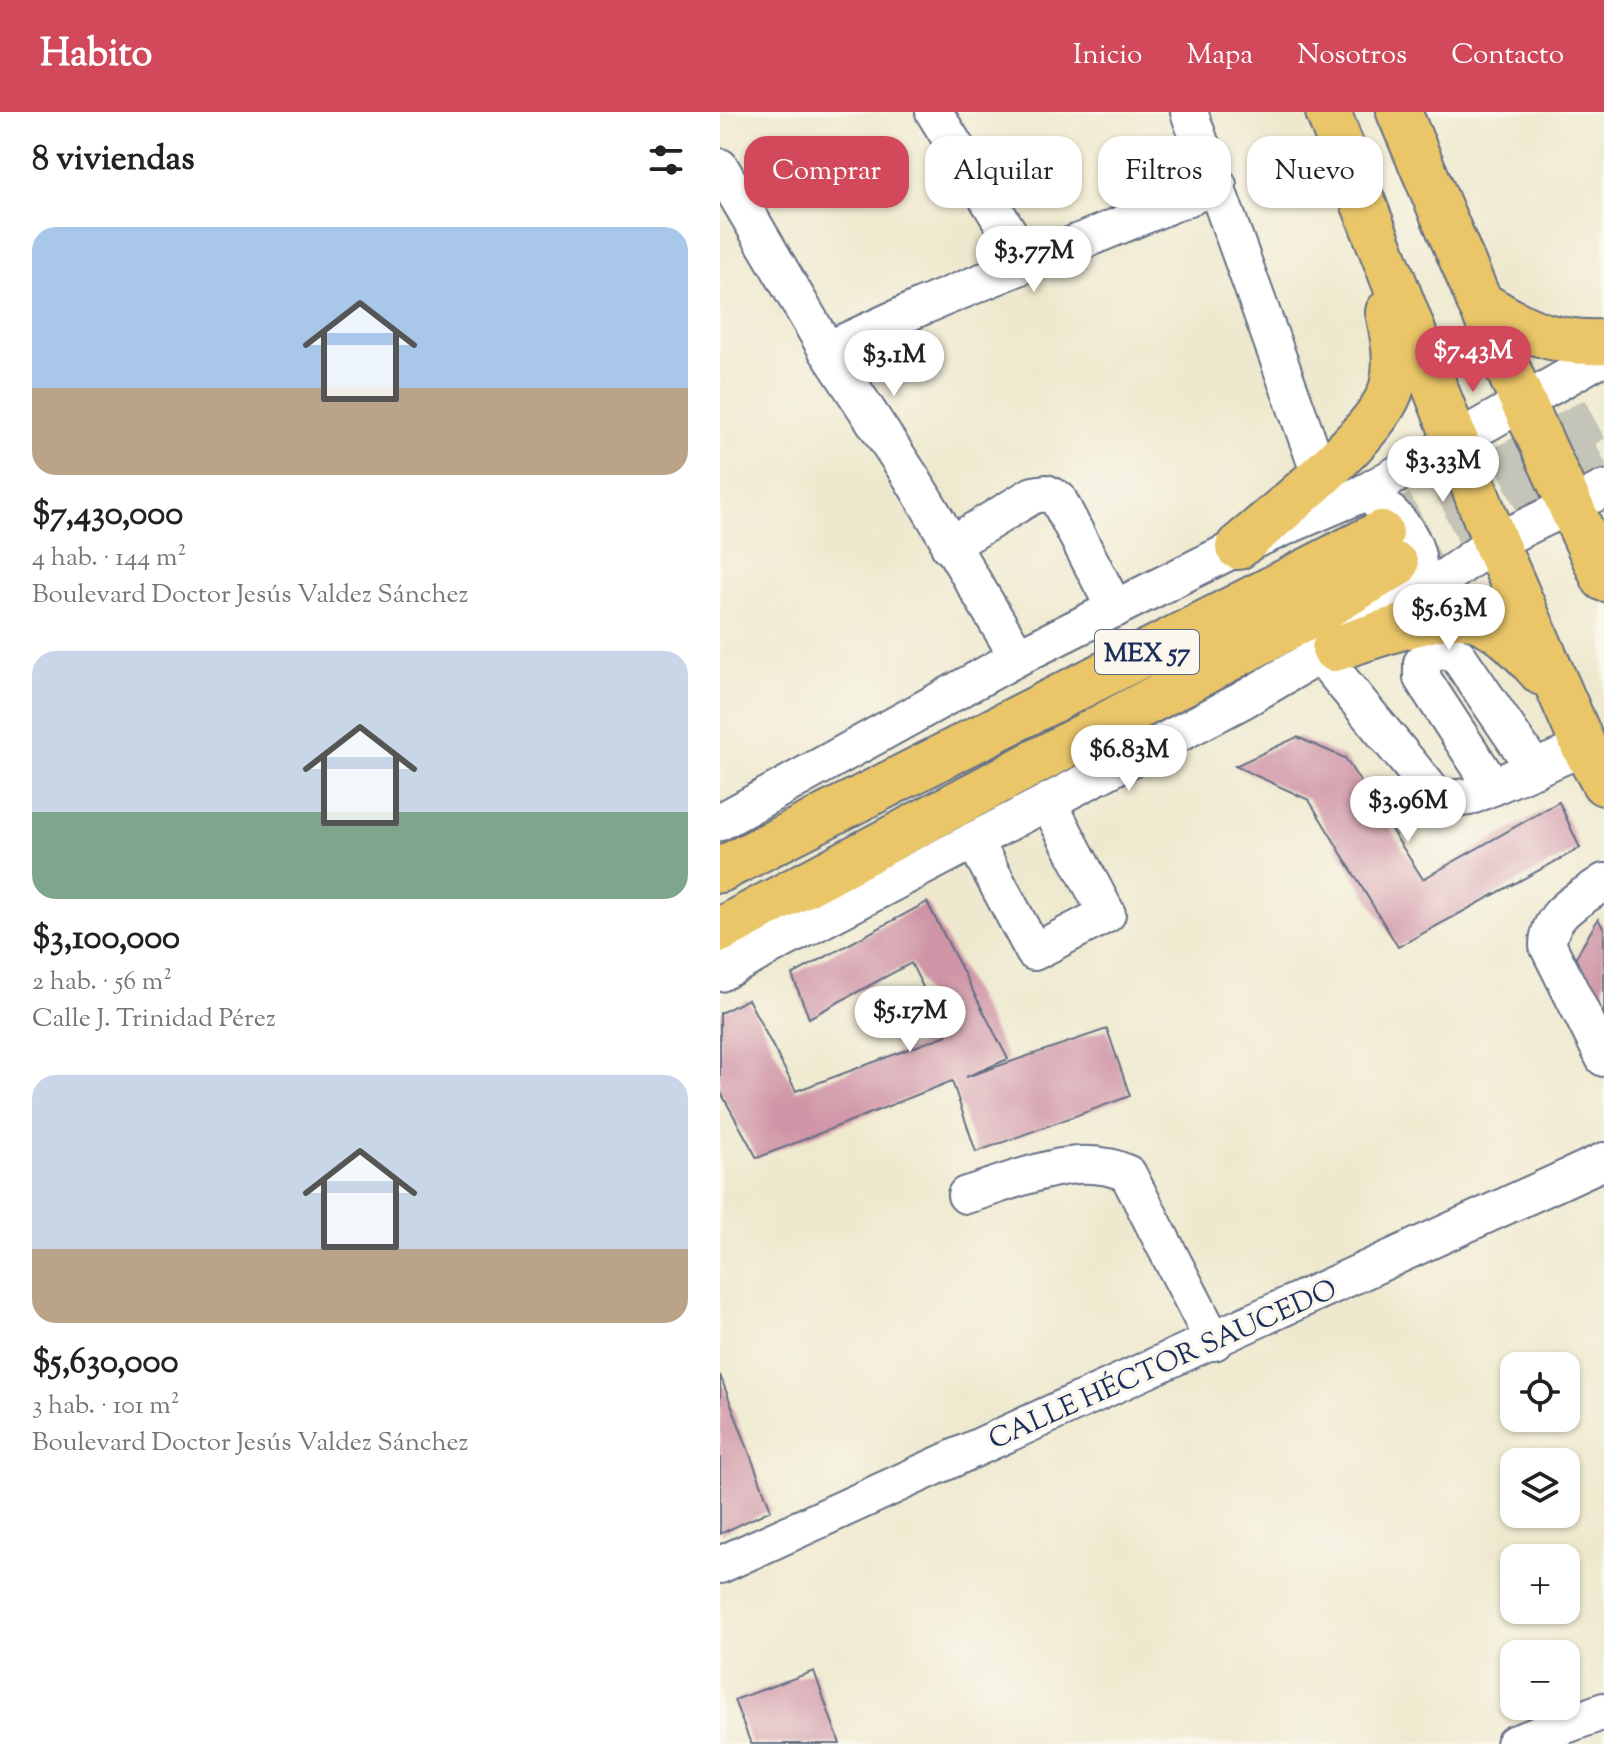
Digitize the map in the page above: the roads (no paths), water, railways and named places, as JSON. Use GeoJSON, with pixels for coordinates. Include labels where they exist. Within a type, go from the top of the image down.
{"type":"FeatureCollection","features":[{"type":"Feature","properties":{"kind":"main road"},"geometry":{"type":"LineString","coordinates":[[1328,112],[1338,136]]}},
{"type":"Feature","properties":{"kind":"main road"},"geometry":{"type":"LineString","coordinates":[[1399,112],[1522,400],[1587,497],[1604,579]]}},
{"type":"Feature","properties":{"kind":"main road"},"geometry":{"type":"LineString","coordinates":[[1238,547],[1362,434],[1392,390],[1395,360],[1389,317],[1364,208]]}},
{"type":"Feature","properties":{"kind":"main road"},"geometry":{"type":"LineString","coordinates":[[1367,208],[1495,542],[1594,765]]}},
{"type":"Feature","properties":{"kind":"main road"},"geometry":{"type":"LineString","coordinates":[[1479,302],[1516,326],[1547,339],[1604,342]]}},
{"type":"Feature","properties":{"kind":"main road","name":"MEX 57"},"geometry":{"type":"LineString","coordinates":[[720,930],[1322,639],[1397,571]]}},
{"type":"Feature","properties":{"kind":"main road","name":"MEX 57"},"geometry":{"type":"LineString","coordinates":[[720,870],[1397,571]]}},
{"type":"Feature","properties":{"kind":"main road"},"geometry":{"type":"LineString","coordinates":[[1322,639],[1430,620],[1472,617],[1510,638],[1559,691]]}},
{"type":"Feature","properties":{"kind":"street"},"geometry":{"type":"LineString","coordinates":[[934,112],[1028,264]]}},
{"type":"Feature","properties":{"kind":"street"},"geometry":{"type":"LineString","coordinates":[[1189,112],[1199,136]]}},
{"type":"Feature","properties":{"kind":"street"},"geometry":{"type":"LineString","coordinates":[[724,186],[911,477],[949,546],[1018,657]]}},
{"type":"Feature","properties":{"kind":"street"},"geometry":{"type":"LineString","coordinates":[[827,350],[921,307],[1163,208]]}},
{"type":"Feature","properties":{"kind":"street"},"geometry":{"type":"LineString","coordinates":[[1226,208],[1320,474]]}},
{"type":"Feature","properties":{"kind":"street"},"geometry":{"type":"LineString","coordinates":[[720,822],[1018,657],[1238,547],[1366,492],[1453,439],[1604,356]]}},
{"type":"Feature","properties":{"kind":"street"},"geometry":{"type":"LineString","coordinates":[[1366,492],[1396,515],[1412,543],[1419,568],[1397,571]]}},
{"type":"Feature","properties":{"kind":"street"},"geometry":{"type":"LineString","coordinates":[[949,546],[1033,495],[1046,493],[1058,499],[1115,609]]}},
{"type":"Feature","properties":{"kind":"street"},"geometry":{"type":"LineString","coordinates":[[1397,571],[1495,542],[1587,497]]}},
{"type":"Feature","properties":{"kind":"street"},"geometry":{"type":"LineString","coordinates":[[720,973],[1048,802],[1322,639],[1439,800],[1453,801],[1535,769],[1594,765]]}},
{"type":"Feature","properties":{"kind":"street"},"geometry":{"type":"LineString","coordinates":[[1493,787],[1422,678],[1422,663],[1434,651],[1447,650],[1458,656],[1535,769]]}},
{"type":"Feature","properties":{"kind":"street"},"geometry":{"type":"LineString","coordinates":[[974,840],[1034,952],[1107,914],[1048,802]]}},
{"type":"Feature","properties":{"kind":"street"},"geometry":{"type":"LineString","coordinates":[[1604,882],[1557,915],[1548,929],[1548,946],[1604,1058]]}},
{"type":"Feature","properties":{"kind":"street","name":"CALLE HÉCTOR SAUCEDO"},"geometry":{"type":"LineString","coordinates":[[720,1565],[895,1482],[1214,1342],[1604,1161]]}},
{"type":"Feature","properties":{"kind":"street"},"geometry":{"type":"LineString","coordinates":[[966,1195],[1075,1164],[1110,1165],[1128,1174],[1214,1342]]}},
{"type":"Feature","properties":{"kind":"street"},"geometry":{"type":"LineString","coordinates":[[1514,1744],[1604,1711]]}},
{"type":"Feature","properties":{"kind":"tunnel"},"geometry":{"type":"LineString","coordinates":[[1381,533],[1604,414]]}},
{"type":"Feature","properties":{"kind":"tunnel"},"geometry":{"type":"LineString","coordinates":[[1396,565],[1604,460]]}}]}
